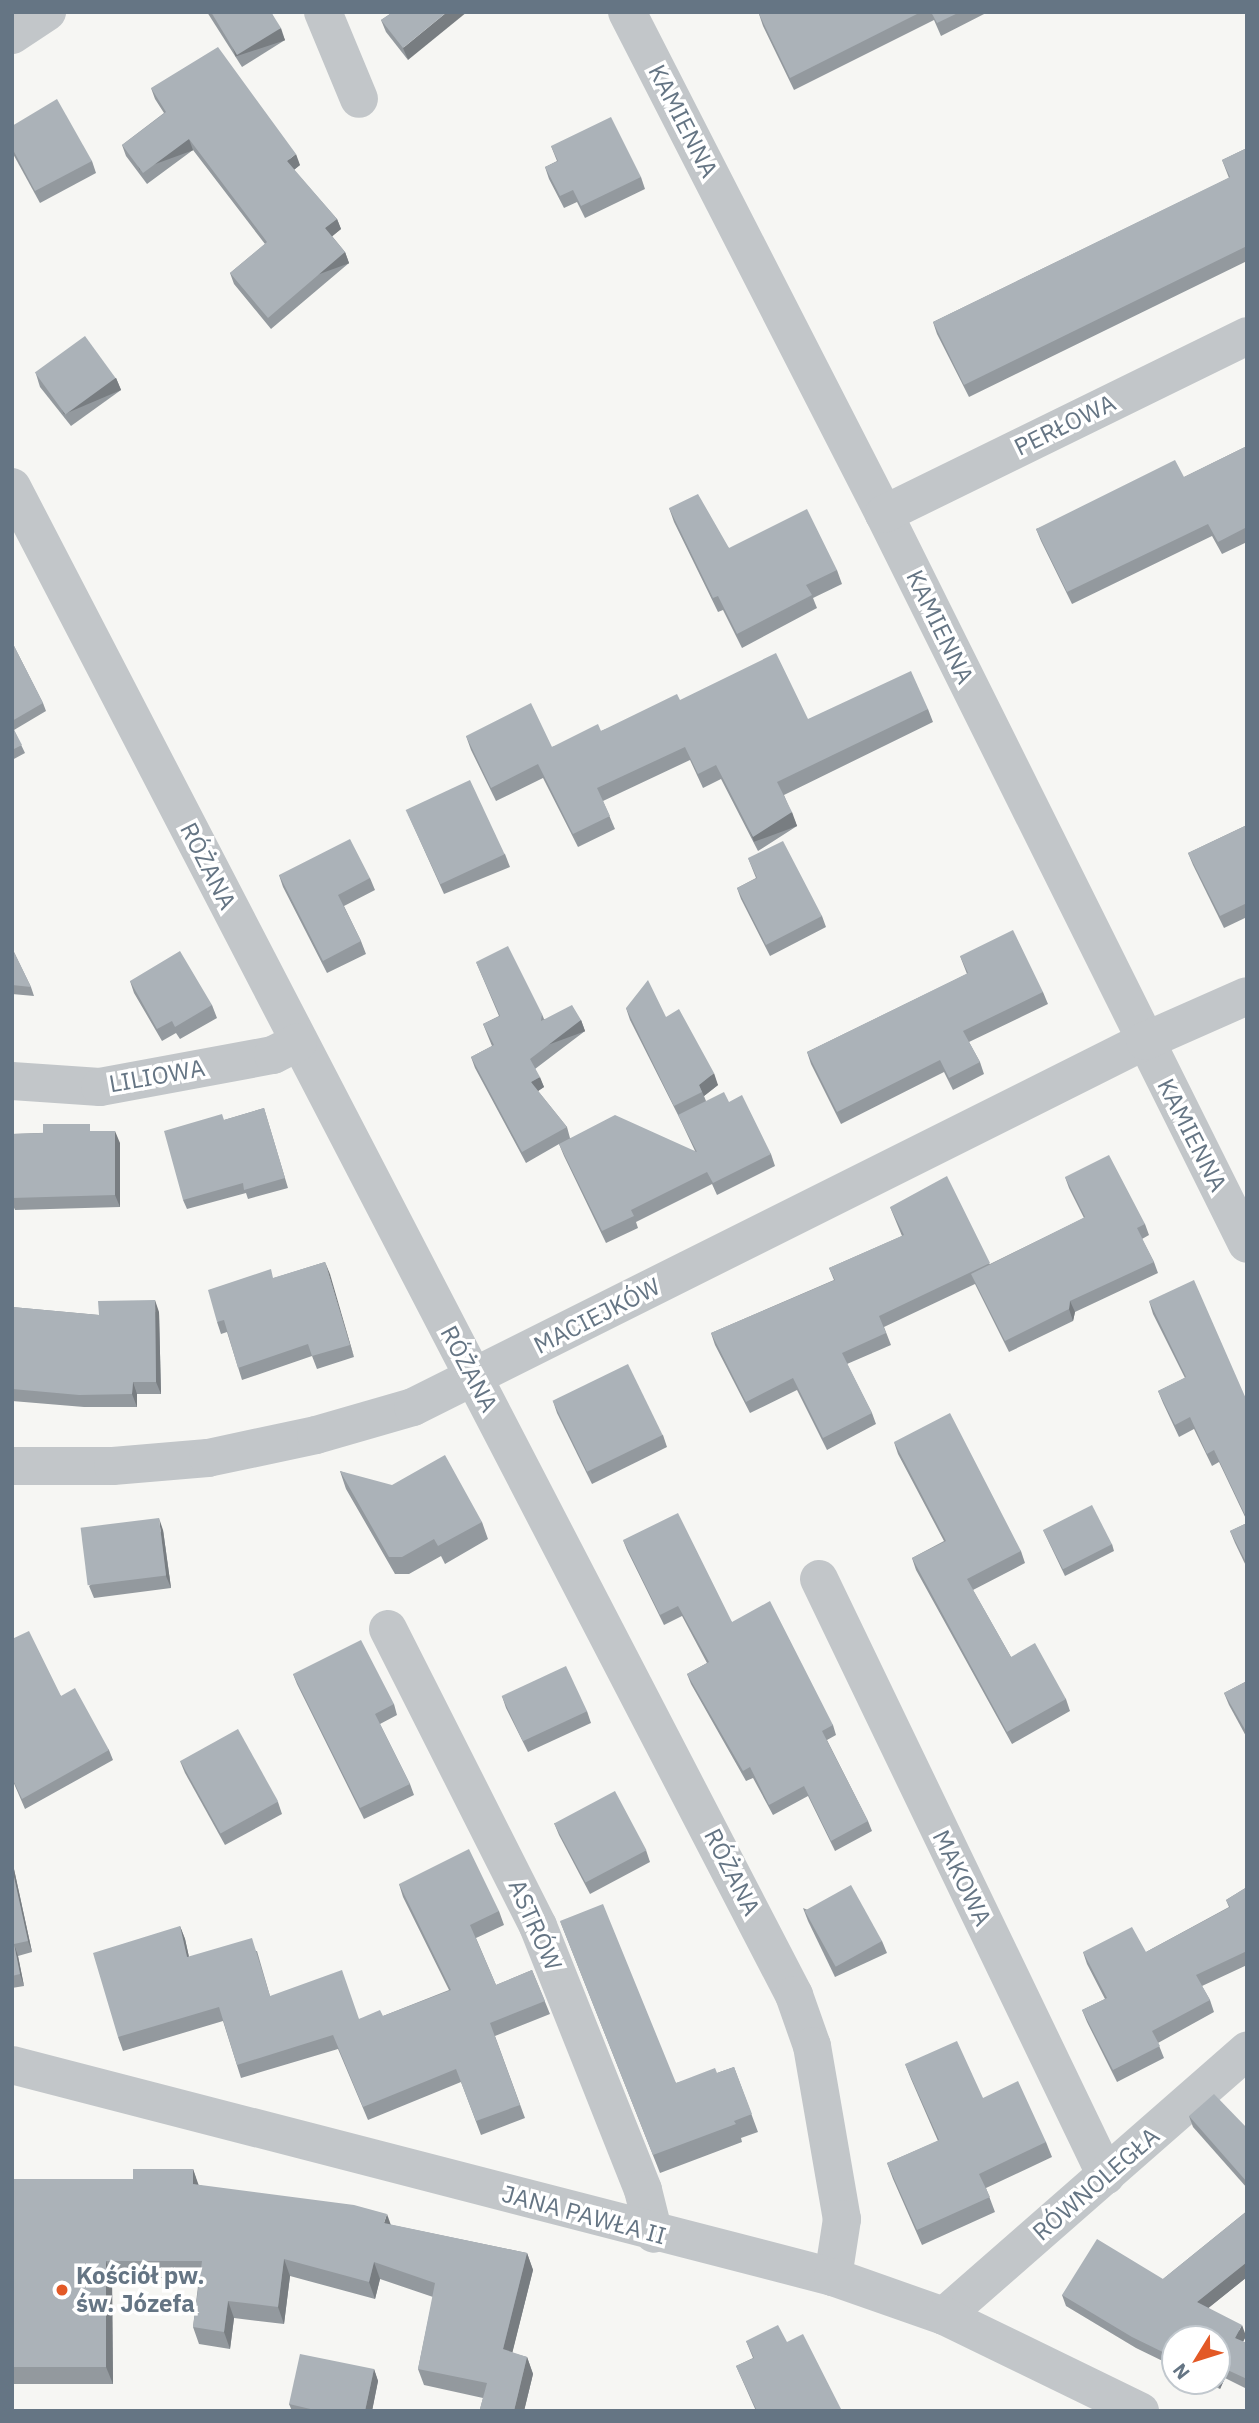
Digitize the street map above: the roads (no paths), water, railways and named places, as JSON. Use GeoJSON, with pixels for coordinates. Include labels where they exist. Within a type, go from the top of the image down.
{"type":"FeatureCollection","features":[{"type":"Feature","properties":{"kind":"street"},"geometry":{"type":"LineString","coordinates":[[12,35],[47,12]]}},
{"type":"Feature","properties":{"kind":"street"},"geometry":{"type":"LineString","coordinates":[[323,12],[359,99]]}},
{"type":"Feature","properties":{"kind":"street","name":"KAMIENNA"},"geometry":{"type":"LineString","coordinates":[[627,12],[884,514],[1247,1244]]}},
{"type":"Feature","properties":{"kind":"street","name":"PERŁOWA"},"geometry":{"type":"LineString","coordinates":[[884,514],[1247,335]]}},
{"type":"Feature","properties":{"kind":"street","name":"RÓŻANA"},"geometry":{"type":"LineString","coordinates":[[12,486],[794,1995],[812,2046],[842,2219],[833,2277]]}},
{"type":"Feature","properties":{"kind":"street","name":"MACIEJKÓW"},"geometry":{"type":"LineString","coordinates":[[12,1466],[113,1466],[208,1458],[316,1435],[413,1408],[1145,1041],[1247,996]]}},
{"type":"Feature","properties":{"kind":"street","name":"LILIOWA"},"geometry":{"type":"LineString","coordinates":[[12,1081],[100,1087],[273,1055],[298,1042]]}},
{"type":"Feature","properties":{"kind":"street","name":"MAKOWA"},"geometry":{"type":"LineString","coordinates":[[818,1579],[1106,2176]]}},
{"type":"Feature","properties":{"kind":"street","name":"ASTRÓW"},"geometry":{"type":"LineString","coordinates":[[388,1629],[538,1926],[643,2190],[654,2234]]}},
{"type":"Feature","properties":{"kind":"street","name":"RÓWNOLEGŁA"},"geometry":{"type":"LineString","coordinates":[[944,2316],[1247,2051]]}},
{"type":"Feature","properties":{"kind":"street","name":"JANA PAWŁA II"},"geometry":{"type":"LineString","coordinates":[[12,2065],[654,2234],[833,2277],[944,2316],[1140,2411]]}},
{"type":"Feature","properties":{"kind":"place","name":"Kościół pw. św. Józefa"},"geometry":{"type":"Point","coordinates":[62,2290]}}]}
